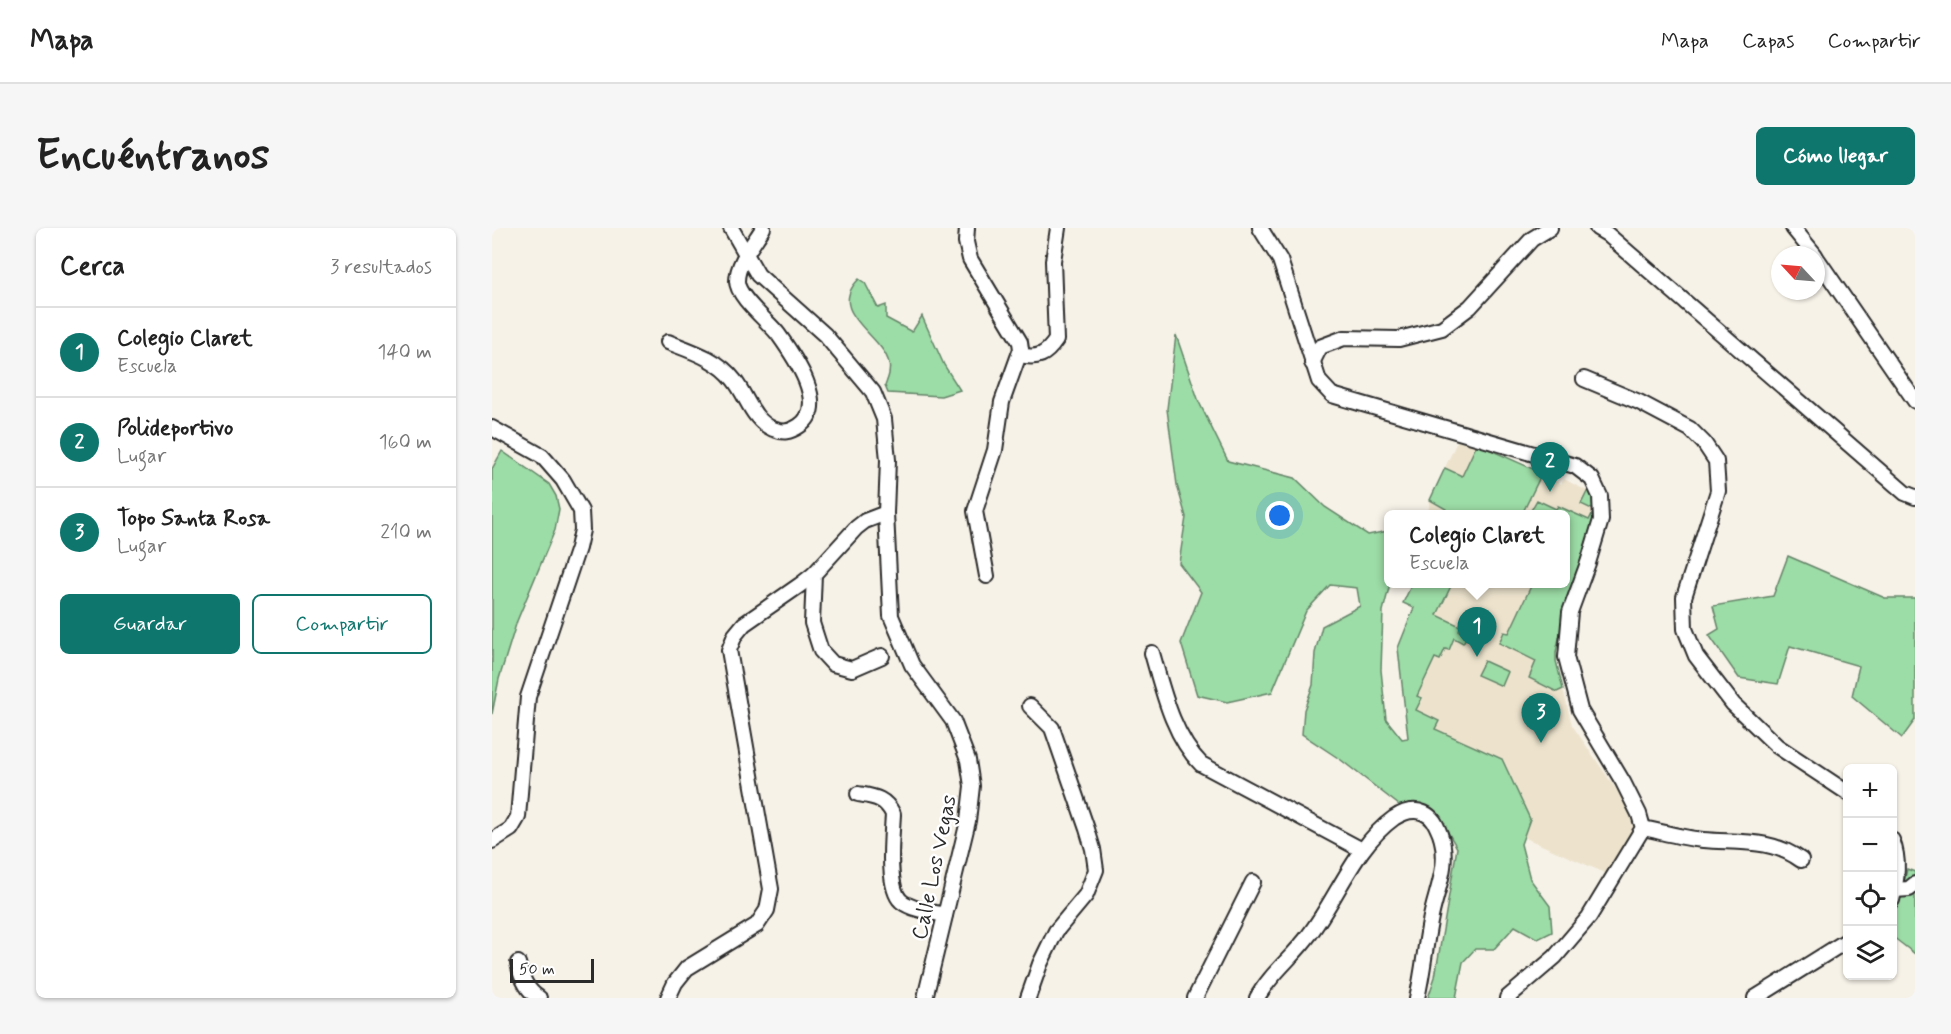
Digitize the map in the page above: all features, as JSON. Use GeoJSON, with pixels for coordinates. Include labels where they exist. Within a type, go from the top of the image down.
{"type":"FeatureCollection","features":[{"type":"Feature","properties":{"kind":"street","name":"Calle Los Vegas"},"geometry":{"type":"LineString","coordinates":[[731,228],[759,275],[825,335],[873,392],[884,419],[888,460],[886,513],[891,616],[912,665],[953,721],[968,760],[972,786],[968,821],[925,998]]}},
{"type":"Feature","properties":{"kind":"street"},"geometry":{"type":"LineString","coordinates":[[668,342],[705,356],[722,368],[735,380],[754,412],[772,429],[783,432],[793,430],[804,423],[810,413],[812,398],[801,368],[777,333],[741,292],[737,281],[747,254],[763,228]]}},
{"type":"Feature","properties":{"kind":"street"},"geometry":{"type":"LineString","coordinates":[[967,228],[966,243],[970,259],[1020,342],[1020,355],[1002,402],[995,450],[975,511],[987,576]]}},
{"type":"Feature","properties":{"kind":"street"},"geometry":{"type":"LineString","coordinates":[[1020,355],[1032,358],[1043,356],[1056,340],[1053,261],[1058,228]]}},
{"type":"Feature","properties":{"kind":"street"},"geometry":{"type":"LineString","coordinates":[[1260,228],[1280,260],[1319,381],[1332,394],[1575,466],[1592,478],[1600,496],[1601,520],[1570,612],[1566,657],[1580,710],[1623,782],[1639,814],[1643,828],[1589,917],[1555,957],[1507,998]]}},
{"type":"Feature","properties":{"kind":"street"},"geometry":{"type":"LineString","coordinates":[[1312,363],[1320,347],[1344,338],[1400,339],[1442,328],[1470,307],[1532,239],[1550,228]]}},
{"type":"Feature","properties":{"kind":"street"},"geometry":{"type":"LineString","coordinates":[[1597,228],[1607,234],[1905,493],[1915,497]]}},
{"type":"Feature","properties":{"kind":"street"},"geometry":{"type":"LineString","coordinates":[[1794,228],[1808,246]]}},
{"type":"Feature","properties":{"kind":"street"},"geometry":{"type":"LineString","coordinates":[[1825,270],[1915,401]]}},
{"type":"Feature","properties":{"kind":"street"},"geometry":{"type":"LineString","coordinates":[[1584,379],[1681,423],[1704,443],[1716,461],[1718,491],[1684,597],[1685,629],[1696,656],[1733,704],[1777,746],[1843,790]]}},
{"type":"Feature","properties":{"kind":"street"},"geometry":{"type":"LineString","coordinates":[[492,428],[542,456],[563,480],[581,511],[582,530],[528,697],[518,817],[511,829],[492,841]]}},
{"type":"Feature","properties":{"kind":"street"},"geometry":{"type":"LineString","coordinates":[[668,998],[675,982],[687,968],[757,925],[766,910],[771,889],[729,650],[735,635],[744,624],[814,574],[856,528],[865,521],[886,513]]}},
{"type":"Feature","properties":{"kind":"street"},"geometry":{"type":"LineString","coordinates":[[814,574],[812,623],[821,651],[833,664],[852,669],[882,656]]}},
{"type":"Feature","properties":{"kind":"street"},"geometry":{"type":"LineString","coordinates":[[1152,653],[1168,708],[1188,748],[1201,764],[1362,850]]}},
{"type":"Feature","properties":{"kind":"street"},"geometry":{"type":"LineString","coordinates":[[1028,998],[1040,964],[1056,930],[1086,895],[1096,870],[1090,839],[1052,728],[1030,706]]}},
{"type":"Feature","properties":{"kind":"street"},"geometry":{"type":"LineString","coordinates":[[858,794],[879,798],[889,805],[892,814],[892,881],[901,900],[915,908],[945,915]]}},
{"type":"Feature","properties":{"kind":"street"},"geometry":{"type":"LineString","coordinates":[[1257,998],[1263,987],[1309,935],[1362,850],[1393,819],[1406,812],[1418,810],[1429,815],[1436,823],[1442,839],[1444,861],[1441,884],[1430,918],[1424,969],[1417,998]]}},
{"type":"Feature","properties":{"kind":"street"},"geometry":{"type":"LineString","coordinates":[[1643,828],[1700,840],[1771,844],[1789,851],[1801,860]]}},
{"type":"Feature","properties":{"kind":"street"},"geometry":{"type":"LineString","coordinates":[[1195,998],[1253,882]]}},
{"type":"Feature","properties":{"kind":"street"},"geometry":{"type":"LineString","coordinates":[[1897,894],[1915,884]]}},
{"type":"Feature","properties":{"kind":"street"},"geometry":{"type":"LineString","coordinates":[[1755,998],[1843,943]]}},
{"type":"Feature","properties":{"kind":"street"},"geometry":{"type":"LineString","coordinates":[[518,963],[521,978],[539,998]]}},
{"type":"Feature","properties":{"kind":"shaded area"},"geometry":{"type":"Polygon","coordinates":[[[1458,439],[1477,444],[1561,484],[1564,479],[1587,491],[1590,486],[1602,508],[1564,616],[1556,661],[1572,725],[1629,808],[1633,828],[1607,874],[1523,837],[1530,819],[1502,759],[1435,729],[1408,738],[1398,648],[1414,608],[1403,603],[1410,588],[1570,588],[1570,510],[1429,510],[1430,500],[1458,439]]]}},
{"type":"Feature","properties":{"kind":"green space"},"geometry":{"type":"Polygon","coordinates":[[[859,279],[865,283],[878,308],[886,305],[886,318],[912,332],[922,316],[944,365],[960,390],[941,396],[888,393],[885,386],[889,363],[877,342],[852,312],[848,302],[850,291],[859,279]]]}},
{"type":"Feature","properties":{"kind":"green space"},"geometry":{"type":"Polygon","coordinates":[[[1176,335],[1199,402],[1228,461],[1295,478],[1325,507],[1368,535],[1384,532],[1384,588],[1389,588],[1383,611],[1381,670],[1386,719],[1402,739],[1408,738],[1398,648],[1414,608],[1403,603],[1410,588],[1450,588],[1437,615],[1460,626],[1459,631],[1467,636],[1463,643],[1454,638],[1449,650],[1445,649],[1440,660],[1435,658],[1417,696],[1422,698],[1416,710],[1439,721],[1435,729],[1502,759],[1530,819],[1521,844],[1530,879],[1550,906],[1552,932],[1538,939],[1515,926],[1494,949],[1475,949],[1463,962],[1456,998],[1428,998],[1435,977],[1457,848],[1441,820],[1420,805],[1399,805],[1341,760],[1302,734],[1304,710],[1313,685],[1315,653],[1322,626],[1360,606],[1357,588],[1330,585],[1306,611],[1272,692],[1227,702],[1197,695],[1181,643],[1201,592],[1179,563],[1186,517],[1177,485],[1167,409],[1176,335]]]}},
{"type":"Feature","properties":{"kind":"green space"},"geometry":{"type":"Polygon","coordinates":[[[1477,444],[1542,473],[1524,510],[1446,510],[1430,500],[1445,468],[1462,476],[1477,444]]]}},
{"type":"Feature","properties":{"kind":"green space"},"geometry":{"type":"Polygon","coordinates":[[[502,451],[549,484],[556,496],[559,509],[555,530],[517,621],[499,679],[492,714],[492,469],[502,451]]]}},
{"type":"Feature","properties":{"kind":"green space"},"geometry":{"type":"Polygon","coordinates":[[[1590,486],[1602,508],[1564,616],[1556,652],[1563,689],[1557,692],[1529,678],[1536,661],[1499,643],[1504,632],[1509,633],[1530,588],[1570,588],[1570,511],[1589,520],[1594,510],[1581,504],[1590,486]]]}},
{"type":"Feature","properties":{"kind":"green space"},"geometry":{"type":"Polygon","coordinates":[[[1537,500],[1556,509],[1558,506],[1567,510],[1531,510],[1537,500]]]}},
{"type":"Feature","properties":{"kind":"green space"},"geometry":{"type":"Polygon","coordinates":[[[1788,556],[1885,598],[1915,598],[1915,720],[1902,738],[1852,696],[1859,666],[1790,646],[1778,684],[1739,678],[1709,635],[1719,629],[1713,606],[1773,596],[1788,556]]]}},
{"type":"Feature","properties":{"kind":"green space"},"geometry":{"type":"Polygon","coordinates":[[[1484,661],[1508,672],[1502,686],[1477,675],[1484,661]]]}},
{"type":"Feature","properties":{"kind":"green space"},"geometry":{"type":"Polygon","coordinates":[[[1907,869],[1915,872],[1915,954],[1897,940],[1897,906],[1907,869]]]}},
{"type":"Feature","properties":{"kind":"place","name":"Polideportivo"},"geometry":{"type":"Point","coordinates":[1550,492]}},
{"type":"Feature","properties":{"kind":"place","name":"Colegio Claret"},"geometry":{"type":"Point","coordinates":[1477,657]}},
{"type":"Feature","properties":{"kind":"place","name":"Topo Santa Rosa"},"geometry":{"type":"Point","coordinates":[1541,743]}}]}
